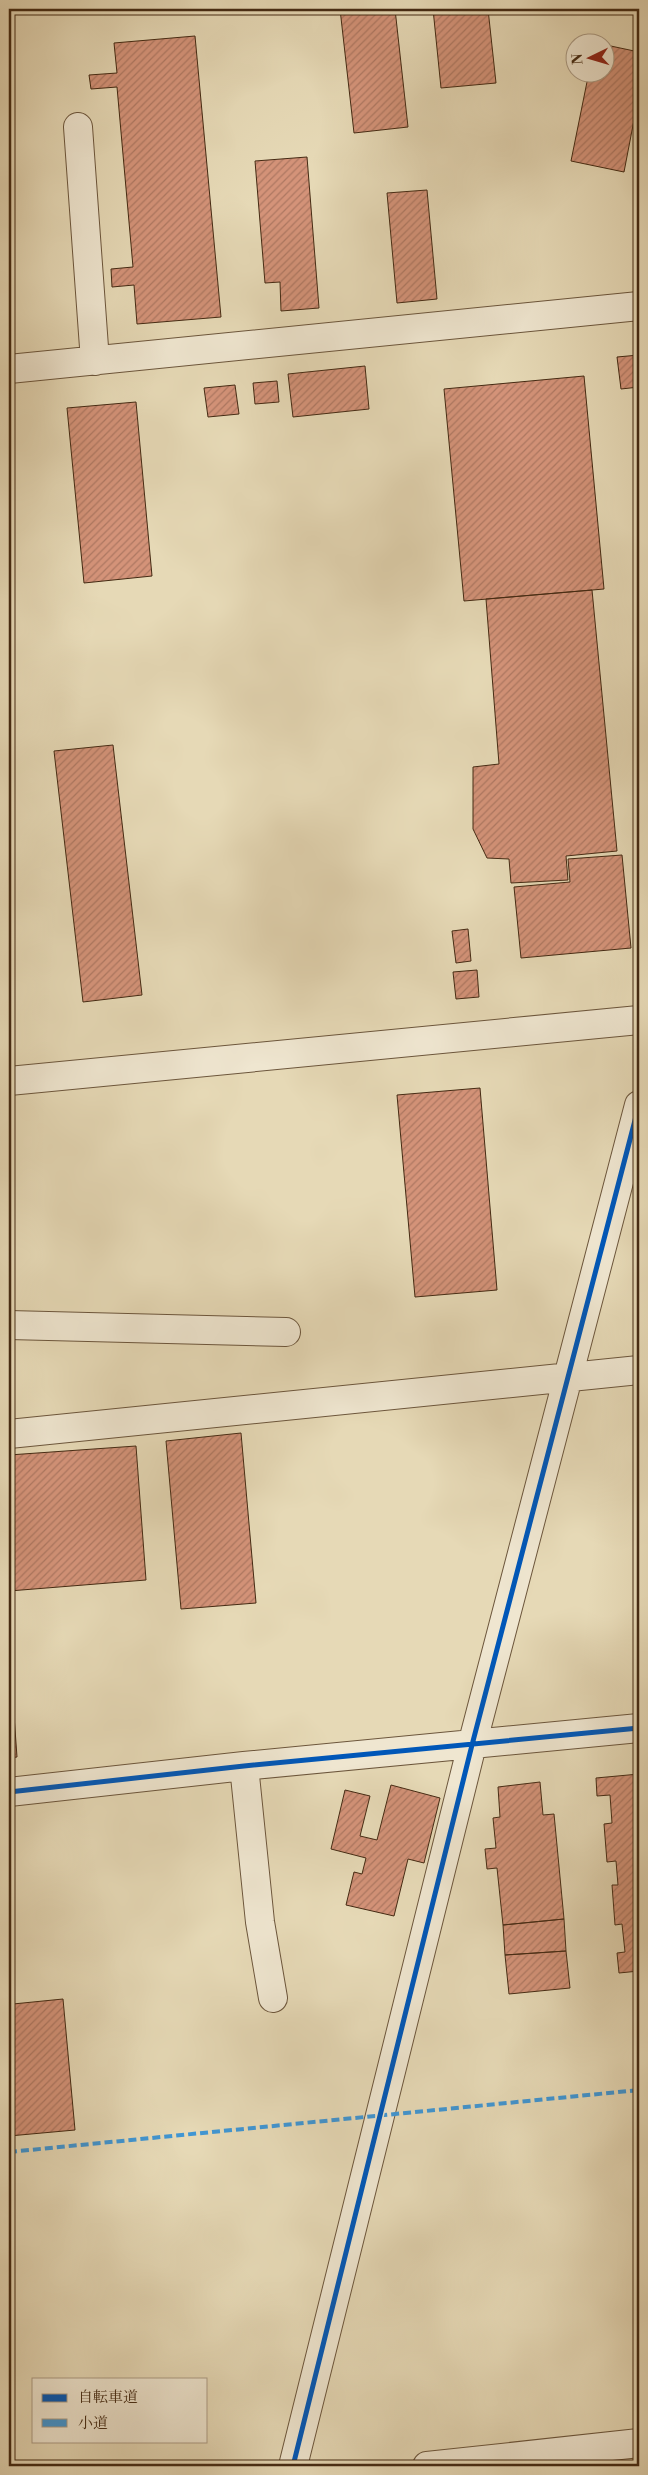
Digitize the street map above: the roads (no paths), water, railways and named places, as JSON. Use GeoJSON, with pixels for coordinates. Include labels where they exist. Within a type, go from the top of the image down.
{"type":"FeatureCollection","features":[{"type":"Feature","properties":{"kind":"street"},"geometry":{"type":"LineString","coordinates":[[78,127],[95,361]]}},
{"type":"Feature","properties":{"kind":"street"},"geometry":{"type":"LineString","coordinates":[[9,369],[639,306]]}},
{"type":"Feature","properties":{"kind":"street"},"geometry":{"type":"LineString","coordinates":[[9,1081],[639,1020]]}},
{"type":"Feature","properties":{"kind":"street"},"geometry":{"type":"LineString","coordinates":[[293,2466],[472,1745],[639,1104]]}},
{"type":"Feature","properties":{"kind":"street"},"geometry":{"type":"LineString","coordinates":[[9,1325],[286,1332]]}},
{"type":"Feature","properties":{"kind":"street"},"geometry":{"type":"LineString","coordinates":[[9,1434],[639,1370]]}},
{"type":"Feature","properties":{"kind":"street"},"geometry":{"type":"LineString","coordinates":[[9,1792],[244,1766],[639,1728]]}},
{"type":"Feature","properties":{"kind":"street"},"geometry":{"type":"LineString","coordinates":[[244,1766],[260,1922],[273,1998]]}},
{"type":"Feature","properties":{"kind":"street"},"geometry":{"type":"LineString","coordinates":[[427,2466],[531,2460],[639,2443]]}}]}
